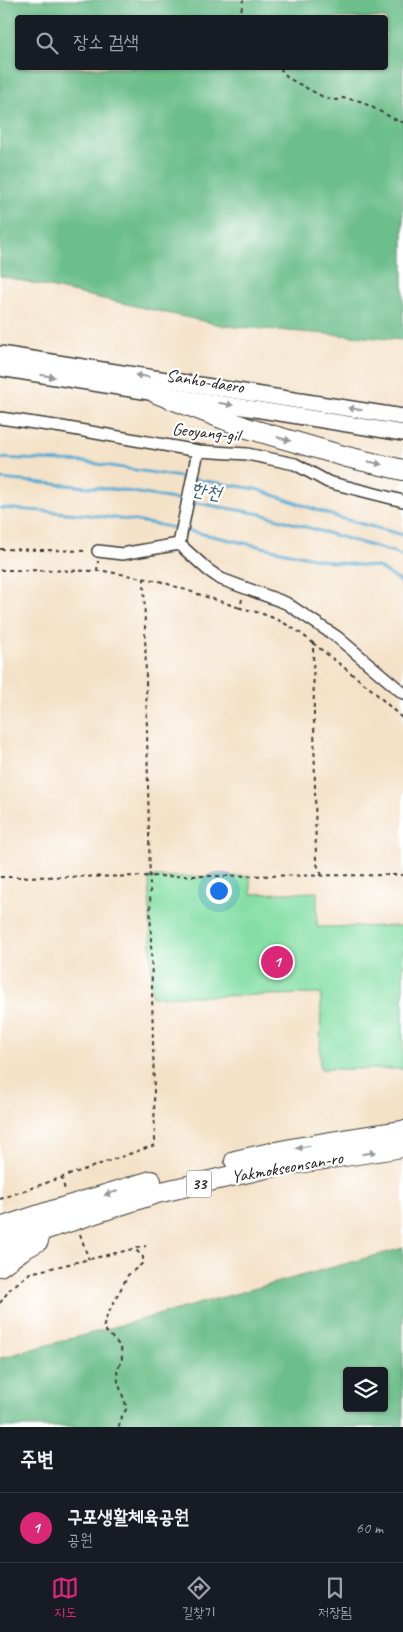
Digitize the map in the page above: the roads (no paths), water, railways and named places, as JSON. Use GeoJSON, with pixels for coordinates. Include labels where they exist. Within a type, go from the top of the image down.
{"type":"FeatureCollection","features":[{"type":"Feature","properties":{"kind":"highway"},"geometry":{"type":"LineString","coordinates":[[156,393],[247,428],[347,457],[403,470]]}},
{"type":"Feature","properties":{"kind":"highway","name":"Yakmokseonsan-ro"},"geometry":{"type":"LineString","coordinates":[[0,1228],[155,1180],[265,1154],[403,1131]]}},
{"type":"Feature","properties":{"kind":"highway","name":"Yakmokseonsan-ro"},"geometry":{"type":"LineString","coordinates":[[0,1244],[157,1193],[266,1168],[403,1148]]}},
{"type":"Feature","properties":{"kind":"highway"},"geometry":{"type":"LineString","coordinates":[[0,1266],[42,1238],[207,1182]]}},
{"type":"Feature","properties":{"kind":"street","name":"Sanho-daero"},"geometry":{"type":"LineString","coordinates":[[0,354],[403,417]]}},
{"type":"Feature","properties":{"kind":"street","name":"Sanho-daero"},"geometry":{"type":"LineString","coordinates":[[0,368],[403,433]]}},
{"type":"Feature","properties":{"kind":"street"},"geometry":{"type":"LineString","coordinates":[[0,413],[62,427]]}},
{"type":"Feature","properties":{"kind":"street","name":"Geoyang-gil"},"geometry":{"type":"LineString","coordinates":[[0,418],[62,427],[196,456],[247,454],[294,464],[328,482],[403,501]]}},
{"type":"Feature","properties":{"kind":"street"},"geometry":{"type":"LineString","coordinates":[[179,541],[196,456]]}},
{"type":"Feature","properties":{"kind":"street"},"geometry":{"type":"LineString","coordinates":[[98,551],[122,554],[179,541]]}},
{"type":"Feature","properties":{"kind":"street"},"geometry":{"type":"LineString","coordinates":[[179,541],[208,570],[220,579],[286,603],[337,637],[403,693]]}},
{"type":"Feature","properties":{"kind":"waterway"},"geometry":{"type":"LineString","coordinates":[[0,458],[85,462],[256,489],[340,518],[403,535]]}},
{"type":"Feature","properties":{"kind":"waterway","name":"한천"},"geometry":{"type":"LineString","coordinates":[[0,479],[121,490],[185,501]]}},
{"type":"Feature","properties":{"kind":"waterway","name":"한천"},"geometry":{"type":"LineString","coordinates":[[191,502],[261,514],[393,552],[403,557]]}},
{"type":"Feature","properties":{"kind":"waterway"},"geometry":{"type":"LineString","coordinates":[[0,508],[112,518],[179,529]]}},
{"type":"Feature","properties":{"kind":"waterway"},"geometry":{"type":"LineString","coordinates":[[185,530],[331,562],[378,567],[403,583]]}},
{"type":"Feature","properties":{"kind":"place","name":"구포생활체육공원"},"geometry":{"type":"Point","coordinates":[277,962]}}]}
